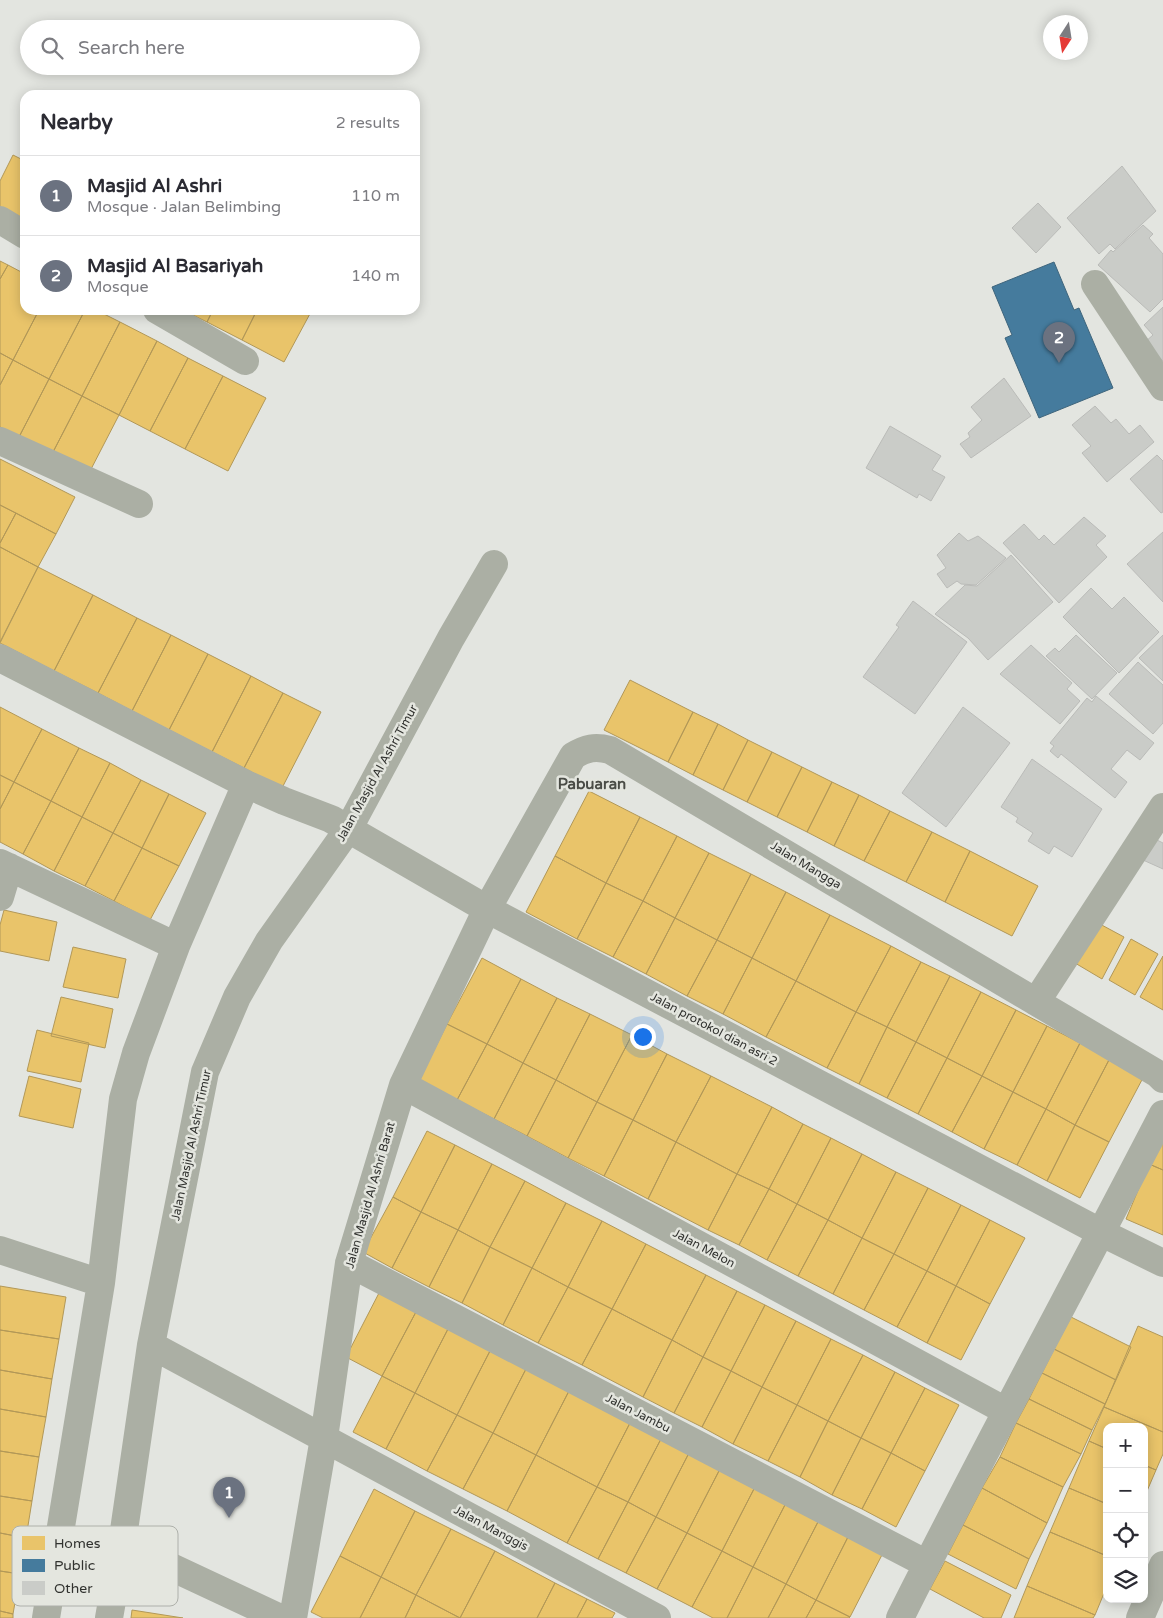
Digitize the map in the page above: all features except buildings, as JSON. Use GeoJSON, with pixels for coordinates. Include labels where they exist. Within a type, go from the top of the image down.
{"type":"FeatureCollection","features":[{"type":"Feature","properties":{"kind":"street"},"geometry":{"type":"LineString","coordinates":[[0,220],[20,232]]}},
{"type":"Feature","properties":{"kind":"street"},"geometry":{"type":"LineString","coordinates":[[1095,284],[1163,387]]}},
{"type":"Feature","properties":{"kind":"street"},"geometry":{"type":"LineString","coordinates":[[166,315],[245,361]]}},
{"type":"Feature","properties":{"kind":"street"},"geometry":{"type":"LineString","coordinates":[[0,441],[139,504]]}},
{"type":"Feature","properties":{"kind":"street","name":"Jalan Masjid Al Ashri Timur"},"geometry":{"type":"LineString","coordinates":[[125,1526],[151,1345],[205,1072],[237,997],[494,564]]}},
{"type":"Feature","properties":{"kind":"street","name":"Jalan protokol dian asri 2"},"geometry":{"type":"LineString","coordinates":[[0,658],[246,784],[340,824],[487,909],[1102,1233],[1163,1263]]}},
{"type":"Feature","properties":{"kind":"street","name":"Jalan Mangga"},"geometry":{"type":"LineString","coordinates":[[573,756],[582,750],[591,748],[610,750],[1158,1074],[1163,1079]]}},
{"type":"Feature","properties":{"kind":"street","name":"Jalan Masjid Al Ashri Barat"},"geometry":{"type":"LineString","coordinates":[[293,1618],[324,1438],[349,1263],[403,1085],[487,909],[573,756]]}},
{"type":"Feature","properties":{"kind":"street"},"geometry":{"type":"LineString","coordinates":[[61,1526],[101,1283],[123,1100],[136,1054],[176,946],[246,784]]}},
{"type":"Feature","properties":{"kind":"street"},"geometry":{"type":"LineString","coordinates":[[1036,1002],[1163,808]]}},
{"type":"Feature","properties":{"kind":"street"},"geometry":{"type":"LineString","coordinates":[[0,897],[4,865],[176,946]]}},
{"type":"Feature","properties":{"kind":"street","name":"Jalan Melon"},"geometry":{"type":"LineString","coordinates":[[403,1085],[1006,1411]]}},
{"type":"Feature","properties":{"kind":"street"},"geometry":{"type":"LineString","coordinates":[[900,1618],[1006,1411],[1102,1233],[1163,1114]]}},
{"type":"Feature","properties":{"kind":"street"},"geometry":{"type":"LineString","coordinates":[[0,1250],[101,1283]]}},
{"type":"Feature","properties":{"kind":"street","name":"Jalan Jambu"},"geometry":{"type":"LineString","coordinates":[[349,1263],[928,1564]]}},
{"type":"Feature","properties":{"kind":"street","name":"Jalan Manggis"},"geometry":{"type":"LineString","coordinates":[[151,1345],[658,1618]]}},
{"type":"Feature","properties":{"kind":"street"},"geometry":{"type":"LineString","coordinates":[[1140,1618],[1163,1564]]}},
{"type":"Feature","properties":{"kind":"street"},"geometry":{"type":"LineString","coordinates":[[178,1570],[280,1618]]}},
{"type":"Feature","properties":{"kind":"place","name":"Masjid Al Basariyah"},"geometry":{"type":"Point","coordinates":[1059,363]}},
{"type":"Feature","properties":{"kind":"place","name":"Masjid Al Ashri"},"geometry":{"type":"Point","coordinates":[229,1518]}},
{"type":"Feature","properties":{"kind":"district","name":"Pabuaran"},"geometry":{"type":"Point","coordinates":[592,784]}}]}
